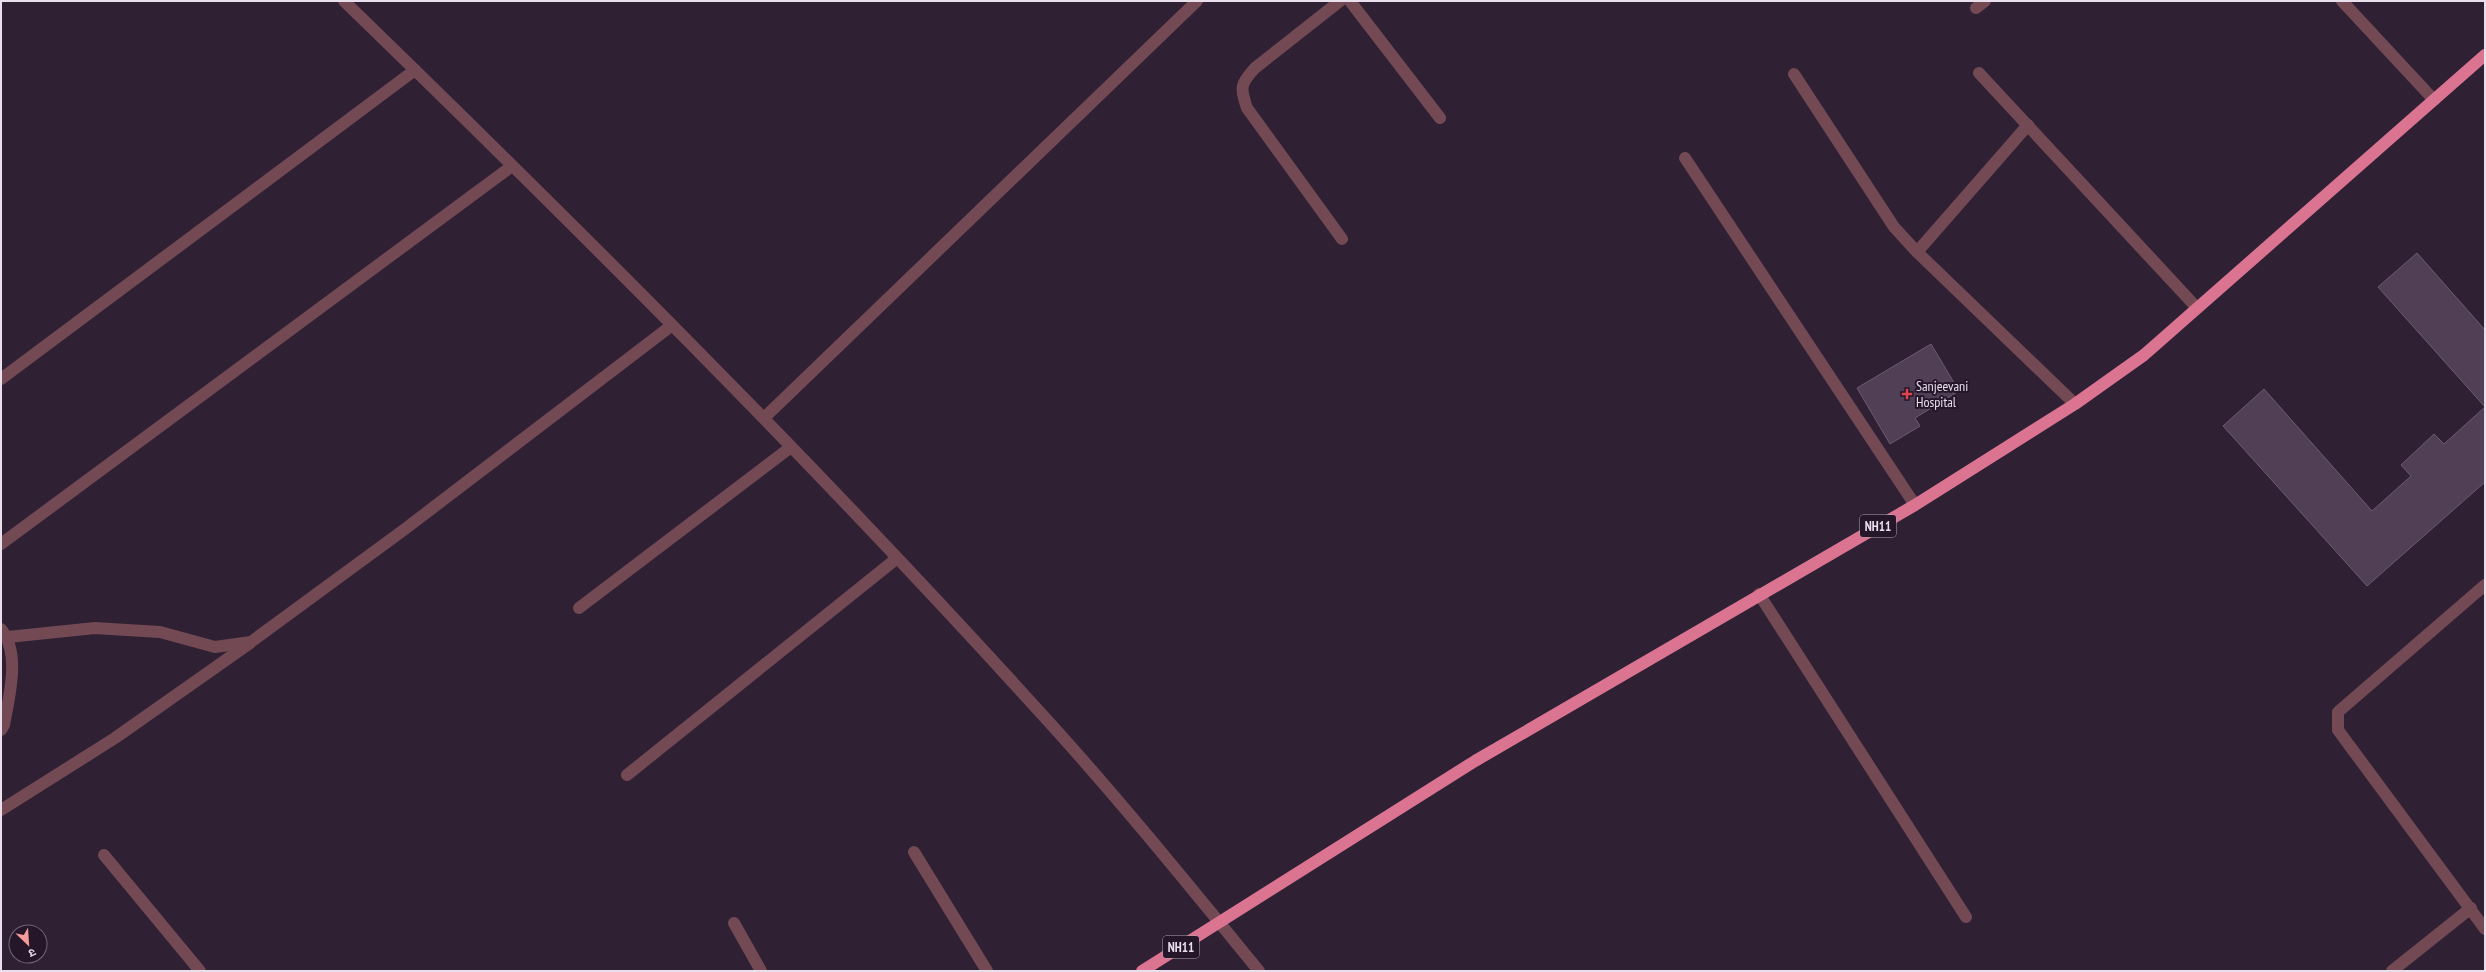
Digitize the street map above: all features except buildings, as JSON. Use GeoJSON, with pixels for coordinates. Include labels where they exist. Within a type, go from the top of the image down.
{"type":"FeatureCollection","features":[{"type":"Feature","properties":{"kind":"highway","name":"NH11"},"geometry":{"type":"LineString","coordinates":[[1142,971],[1475,762],[1759,594],[1915,505],[2074,404],[2144,355],[2485,55]]}},
{"type":"Feature","properties":{"kind":"street"},"geometry":{"type":"LineString","coordinates":[[344,1],[512,166],[764,418],[1039,711],[1259,971]]}},
{"type":"Feature","properties":{"kind":"street"},"geometry":{"type":"LineString","coordinates":[[764,418],[1197,1]]}},
{"type":"Feature","properties":{"kind":"street"},"geometry":{"type":"LineString","coordinates":[[1340,1],[1255,68],[1244,79],[1241,92],[1247,108],[1342,239]]}},
{"type":"Feature","properties":{"kind":"street"},"geometry":{"type":"LineString","coordinates":[[1350,1],[1440,118]]}},
{"type":"Feature","properties":{"kind":"street"},"geometry":{"type":"LineString","coordinates":[[2342,1],[2434,100]]}},
{"type":"Feature","properties":{"kind":"street"},"geometry":{"type":"LineString","coordinates":[[1,379],[415,70]]}},
{"type":"Feature","properties":{"kind":"street"},"geometry":{"type":"LineString","coordinates":[[1979,73],[2197,308]]}},
{"type":"Feature","properties":{"kind":"street"},"geometry":{"type":"LineString","coordinates":[[1794,74],[1894,227],[1917,252],[2074,404]]}},
{"type":"Feature","properties":{"kind":"street"},"geometry":{"type":"LineString","coordinates":[[1917,252],[2028,126]]}},
{"type":"Feature","properties":{"kind":"street"},"geometry":{"type":"LineString","coordinates":[[1684,158],[1915,505]]}},
{"type":"Feature","properties":{"kind":"street"},"geometry":{"type":"LineString","coordinates":[[1,544],[512,166]]}},
{"type":"Feature","properties":{"kind":"street"},"geometry":{"type":"LineString","coordinates":[[1,810],[115,738],[251,642],[406,529],[671,326]]}},
{"type":"Feature","properties":{"kind":"street"},"geometry":{"type":"LineString","coordinates":[[579,608],[791,447]]}},
{"type":"Feature","properties":{"kind":"street"},"geometry":{"type":"LineString","coordinates":[[627,775],[896,559]]}},
{"type":"Feature","properties":{"kind":"street"},"geometry":{"type":"LineString","coordinates":[[2485,584],[2338,712],[2338,730],[2471,908],[2485,929]]}},
{"type":"Feature","properties":{"kind":"street"},"geometry":{"type":"LineString","coordinates":[[1759,594],[1966,917]]}},
{"type":"Feature","properties":{"kind":"street"},"geometry":{"type":"LineString","coordinates":[[1,730],[4,725],[13,676],[4,633],[95,628],[160,632],[215,647],[251,642]]}},
{"type":"Feature","properties":{"kind":"street"},"geometry":{"type":"LineString","coordinates":[[914,852],[988,971]]}},
{"type":"Feature","properties":{"kind":"street"},"geometry":{"type":"LineString","coordinates":[[104,856],[200,971]]}},
{"type":"Feature","properties":{"kind":"street"},"geometry":{"type":"LineString","coordinates":[[2392,971],[2471,908]]}},
{"type":"Feature","properties":{"kind":"street"},"geometry":{"type":"LineString","coordinates":[[734,923],[761,971]]}},
{"type":"Feature","properties":{"kind":"place","name":"Sanjeevani Hospital"},"geometry":{"type":"Point","coordinates":[1907,394]}}]}
